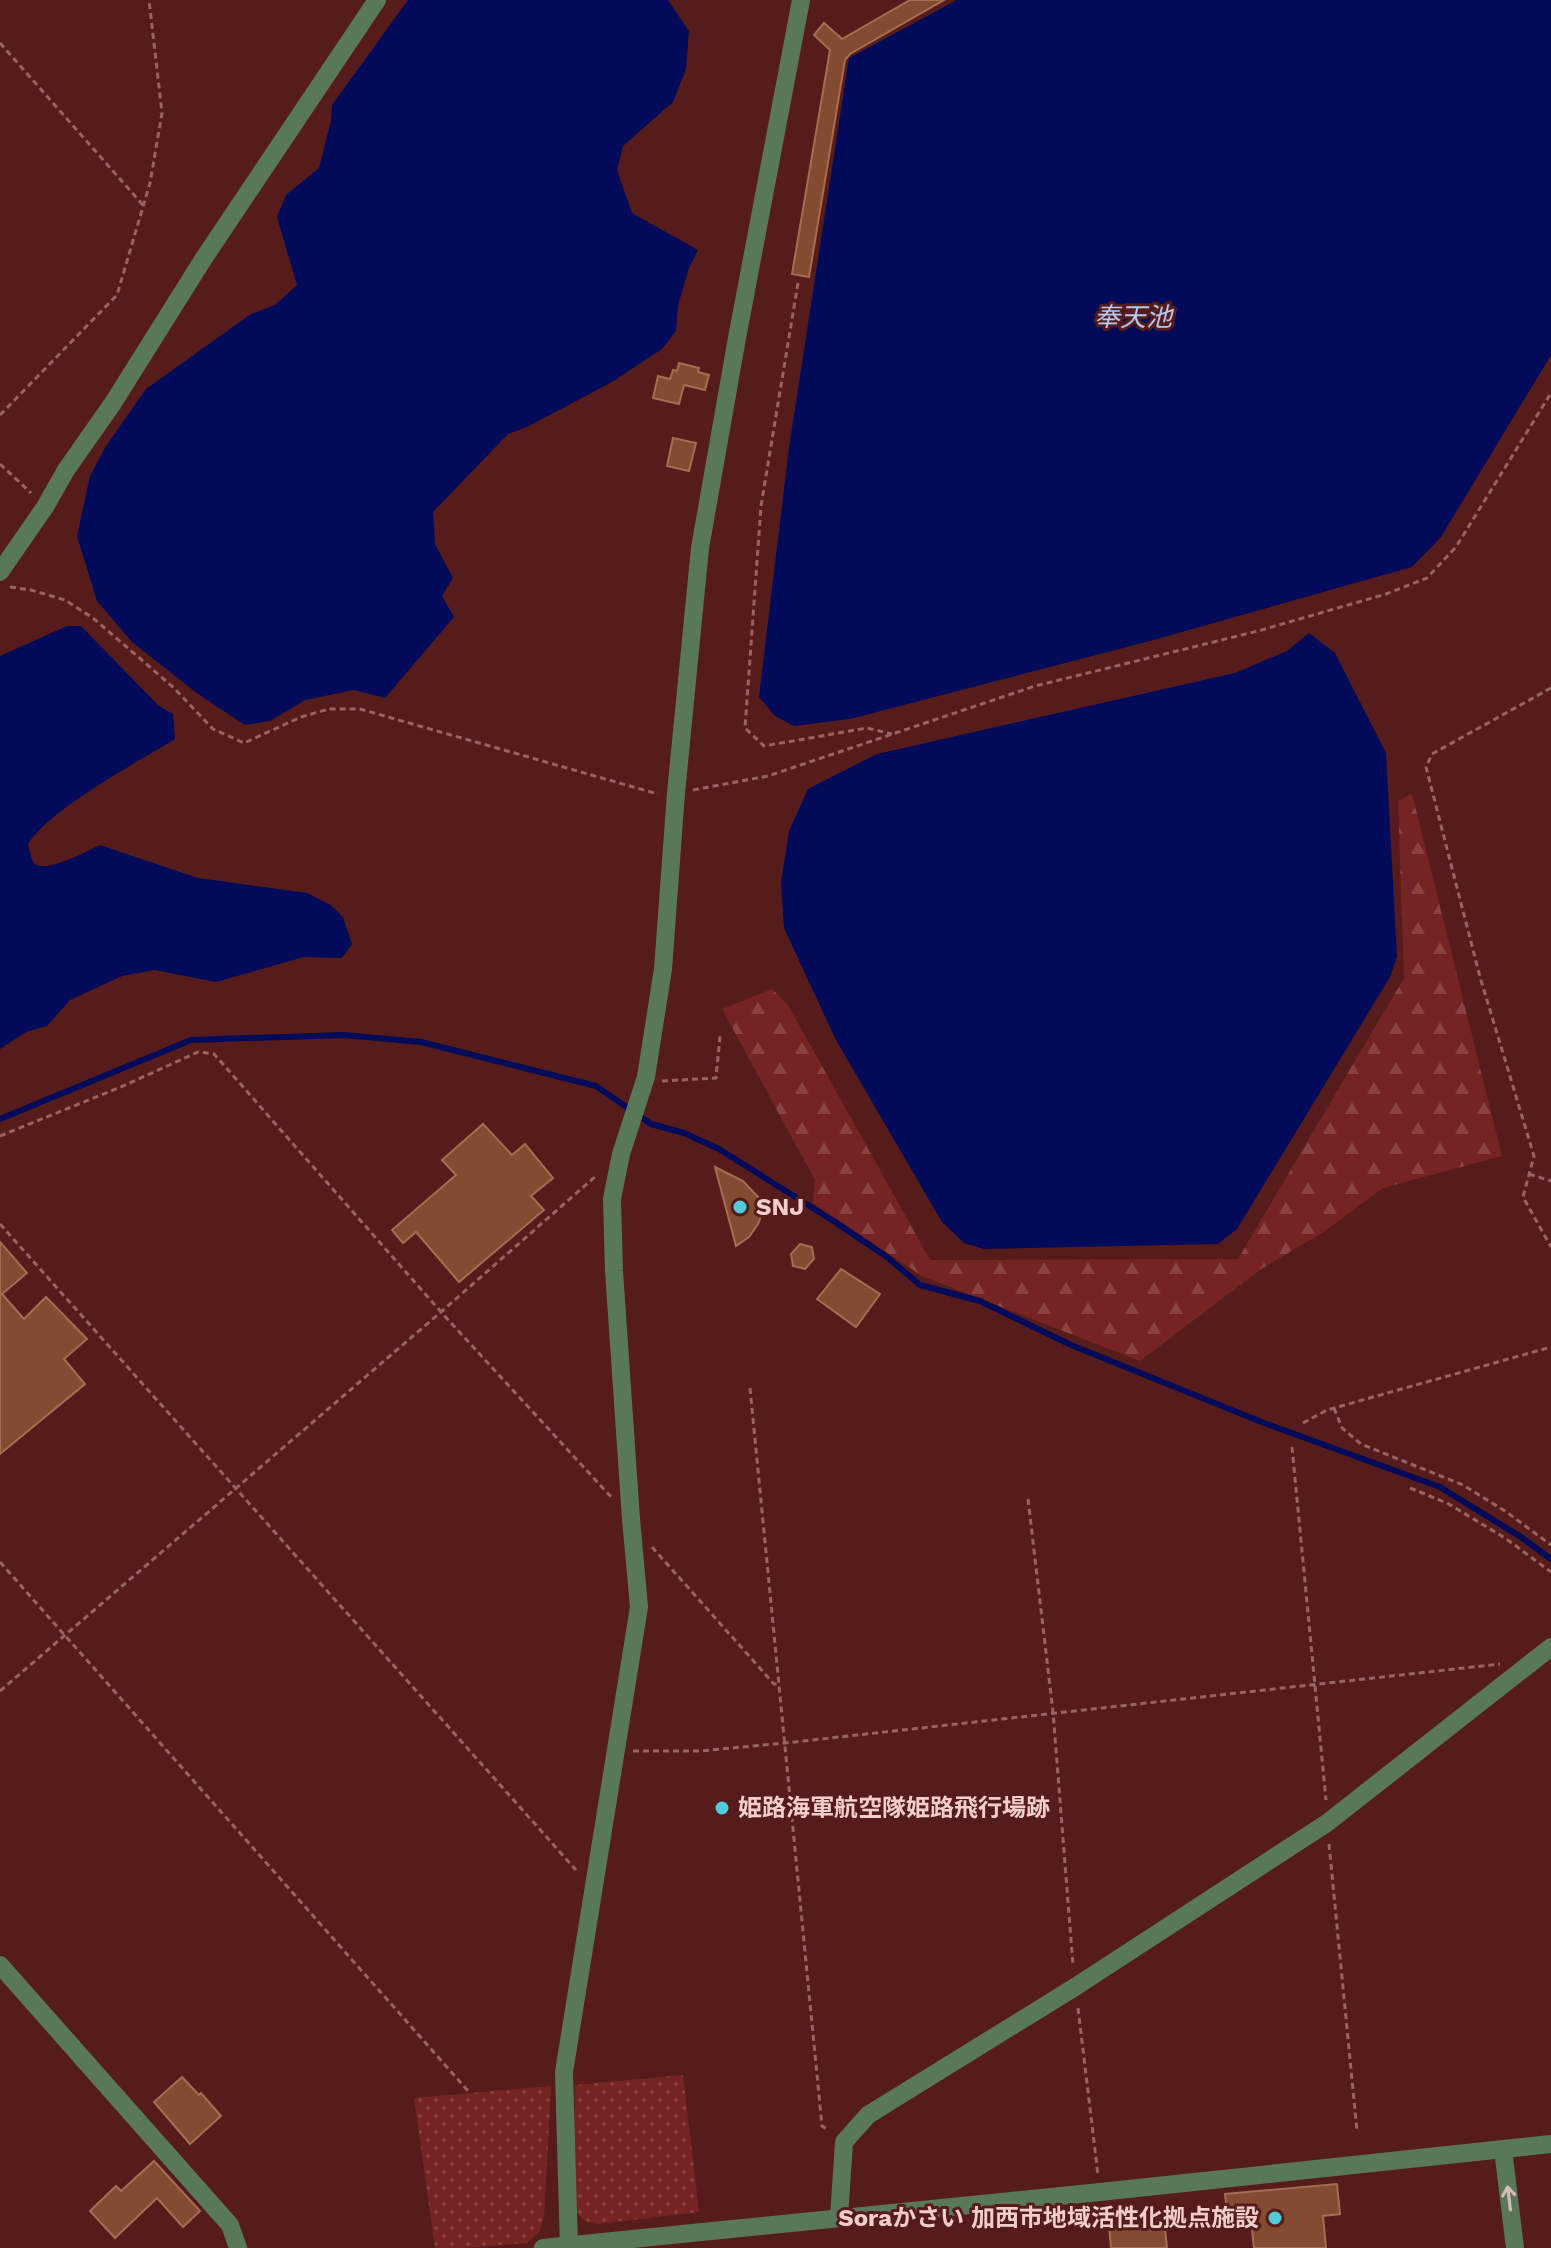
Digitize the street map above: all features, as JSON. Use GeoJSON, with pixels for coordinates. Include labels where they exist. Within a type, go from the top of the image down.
{"type":"FeatureCollection","features":[{"type":"Feature","properties":{"kind":"street"},"geometry":{"type":"LineString","coordinates":[[0,572],[113,403],[204,258],[377,0]]}},
{"type":"Feature","properties":{"kind":"street"},"geometry":{"type":"LineString","coordinates":[[569,2247],[564,2072],[639,1607],[614,1271],[612,1199],[621,1154],[646,1077],[663,969],[676,793],[700,548],[801,0]]}},
{"type":"Feature","properties":{"kind":"street"},"geometry":{"type":"LineString","coordinates":[[839,2217],[844,2142],[868,2115],[1075,1987],[1327,1823],[1551,1647]]}},
{"type":"Feature","properties":{"kind":"street"},"geometry":{"type":"LineString","coordinates":[[0,1965],[230,2225],[238,2248]]}},
{"type":"Feature","properties":{"kind":"street"},"geometry":{"type":"LineString","coordinates":[[543,2248],[1551,2144]]}},
{"type":"Feature","properties":{"kind":"street"},"geometry":{"type":"LineString","coordinates":[[1503,2149],[1515,2248]]}},
{"type":"Feature","properties":{"kind":"path"},"geometry":{"type":"LineString","coordinates":[[0,415],[117,295],[150,183],[162,113],[149,0]]}},
{"type":"Feature","properties":{"kind":"path"},"geometry":{"type":"LineString","coordinates":[[0,43],[144,206]]}},
{"type":"Feature","properties":{"kind":"path"},"geometry":{"type":"LineString","coordinates":[[798,283],[761,506],[745,728],[764,746],[867,728],[892,734]]}},
{"type":"Feature","properties":{"kind":"path"},"geometry":{"type":"LineString","coordinates":[[0,586],[31,590],[65,600],[93,618],[173,687],[213,729],[244,743],[301,717],[329,709],[360,709],[660,794],[676,793],[768,776],[1035,686],[1258,631],[1386,594],[1427,578],[1456,547],[1551,393]]}},
{"type":"Feature","properties":{"kind":"path"},"geometry":{"type":"LineString","coordinates":[[0,464],[45,507]]}},
{"type":"Feature","properties":{"kind":"path"},"geometry":{"type":"LineString","coordinates":[[1551,688],[1432,754],[1426,767],[1480,977],[1534,1156],[1523,1197],[1551,1247]]}},
{"type":"Feature","properties":{"kind":"path"},"geometry":{"type":"LineString","coordinates":[[658,1081],[716,1078],[720,1036]]}},
{"type":"Feature","properties":{"kind":"path"},"geometry":{"type":"LineString","coordinates":[[0,1136],[198,1052],[214,1054],[631,1527],[774,1684],[779,1684]]}},
{"type":"Feature","properties":{"kind":"path"},"geometry":{"type":"LineString","coordinates":[[0,1691],[598,1174]]}},
{"type":"Feature","properties":{"kind":"path"},"geometry":{"type":"LineString","coordinates":[[1529,1174],[1551,1181]]}},
{"type":"Feature","properties":{"kind":"path"},"geometry":{"type":"LineString","coordinates":[[0,1224],[592,1888]]}},
{"type":"Feature","properties":{"kind":"path"},"geometry":{"type":"LineString","coordinates":[[1303,1423],[1334,1408],[1551,1347]]}},
{"type":"Feature","properties":{"kind":"path"},"geometry":{"type":"LineString","coordinates":[[750,1388],[822,2126],[844,2142]]}},
{"type":"Feature","properties":{"kind":"path"},"geometry":{"type":"LineString","coordinates":[[1334,1408],[1342,1428],[1361,1444],[1463,1485],[1551,1545]]}},
{"type":"Feature","properties":{"kind":"path"},"geometry":{"type":"LineString","coordinates":[[1292,1447],[1357,2131]]}},
{"type":"Feature","properties":{"kind":"path"},"geometry":{"type":"LineString","coordinates":[[1410,1488],[1447,1503],[1505,1538],[1551,1572]]}},
{"type":"Feature","properties":{"kind":"path"},"geometry":{"type":"LineString","coordinates":[[1028,1499],[1053,1712],[1075,1987],[1100,2192]]}},
{"type":"Feature","properties":{"kind":"path"},"geometry":{"type":"LineString","coordinates":[[0,1562],[469,2092]]}},
{"type":"Feature","properties":{"kind":"path"},"geometry":{"type":"LineString","coordinates":[[617,1751],[700,1751],[785,1743],[1512,1663],[1521,1671]]}},
{"type":"Feature","properties":{"kind":"green space"},"geometry":{"type":"Polygon","coordinates":[[[1412,794],[1502,1156],[1383,1188],[1322,1233],[1261,1269],[1140,1361],[922,1276],[813,1203],[815,1180],[722,1009],[772,989],[788,1005],[930,1260],[1238,1259],[1404,978],[1398,801],[1412,794]]]}},
{"type":"Feature","properties":{"kind":"green space"},"geometry":{"type":"Polygon","coordinates":[[[683,2075],[699,2212],[598,2224],[586,2222],[573,2209],[575,2085],[683,2075]]]}},
{"type":"Feature","properties":{"kind":"green space"},"geometry":{"type":"Polygon","coordinates":[[[551,2086],[544,2216],[540,2231],[527,2243],[435,2248],[414,2098],[551,2086]]]}},
{"type":"Feature","properties":{"kind":"water"},"geometry":{"type":"Polygon","coordinates":[[[408,0],[668,0],[689,31],[686,69],[673,102],[623,146],[617,170],[632,213],[698,250],[678,305],[676,331],[662,349],[612,382],[508,434],[433,512],[435,544],[453,578],[442,596],[454,617],[385,698],[354,690],[305,700],[270,721],[245,725],[198,694],[132,642],[97,601],[77,536],[90,476],[106,446],[146,389],[251,314],[275,305],[297,285],[277,217],[286,195],[319,168],[332,105],[408,0]]]}},
{"type":"Feature","properties":{"kind":"water","name":"奉天池"},"geometry":{"type":"Polygon","coordinates":[[[957,0],[1551,0],[1551,355],[1441,537],[1412,567],[1150,641],[850,719],[794,726],[775,716],[759,697],[789,448],[849,58],[957,0]]]}},
{"type":"Feature","properties":{"kind":"water"},"geometry":{"type":"Polygon","coordinates":[[[67,626],[81,626],[159,706],[173,714],[175,739],[74,801],[39,830],[28,844],[34,863],[39,866],[56,864],[100,845],[198,878],[307,893],[331,905],[343,917],[352,944],[342,958],[304,957],[216,982],[155,970],[122,976],[70,1000],[47,1026],[26,1032],[0,1049],[0,656],[67,626]]]}},
{"type":"Feature","properties":{"kind":"water"},"geometry":{"type":"Polygon","coordinates":[[[1309,633],[1335,653],[1386,753],[1397,957],[1390,977],[1237,1229],[1218,1244],[984,1249],[964,1243],[942,1222],[836,1040],[784,928],[781,883],[789,831],[808,789],[877,754],[1235,673],[1287,651],[1309,633]]]}},
{"type":"Feature","properties":{"kind":"building"},"geometry":{"type":"Polygon","coordinates":[[[910,0],[944,0],[850,54],[845,60],[809,277],[792,274],[830,50],[814,35],[824,23],[842,39],[910,0]]]}},
{"type":"Feature","properties":{"kind":"building"},"geometry":{"type":"Polygon","coordinates":[[[679,363],[699,368],[698,372],[709,375],[705,390],[684,385],[679,404],[653,398],[658,376],[670,379],[679,363]]]}},
{"type":"Feature","properties":{"kind":"building"},"geometry":{"type":"Polygon","coordinates":[[[673,438],[696,443],[689,471],[667,466],[673,438]]]}},
{"type":"Feature","properties":{"kind":"building"},"geometry":{"type":"Polygon","coordinates":[[[483,1124],[512,1155],[525,1144],[553,1178],[531,1196],[544,1210],[459,1282],[416,1232],[403,1243],[392,1230],[456,1175],[442,1160],[483,1124]]]}},
{"type":"Feature","properties":{"kind":"building"},"geometry":{"type":"Polygon","coordinates":[[[715,1167],[743,1181],[761,1200],[758,1224],[749,1237],[736,1246],[715,1167]]]}},
{"type":"Feature","properties":{"kind":"building"},"geometry":{"type":"Polygon","coordinates":[[[0,1242],[27,1273],[2,1294],[24,1319],[46,1297],[87,1339],[64,1359],[85,1384],[0,1454],[0,1242]]]}},
{"type":"Feature","properties":{"kind":"building"},"geometry":{"type":"Polygon","coordinates":[[[800,1244],[812,1247],[814,1259],[805,1269],[793,1266],[791,1254],[800,1244]]]}},
{"type":"Feature","properties":{"kind":"building"},"geometry":{"type":"Polygon","coordinates":[[[841,1269],[880,1294],[856,1327],[817,1299],[841,1269]]]}},
{"type":"Feature","properties":{"kind":"building"},"geometry":{"type":"Polygon","coordinates":[[[182,2077],[221,2116],[190,2144],[154,2102],[182,2077]]]}},
{"type":"Feature","properties":{"kind":"building"},"geometry":{"type":"Polygon","coordinates":[[[154,2161],[200,2211],[183,2227],[157,2198],[115,2238],[90,2211],[116,2186],[121,2191],[154,2161]]]}},
{"type":"Feature","properties":{"kind":"building","name":"Soraかさい 加西市地域活性化拠点施設"},"geometry":{"type":"Polygon","coordinates":[[[1337,2184],[1340,2214],[1323,2216],[1326,2248],[1254,2248],[1251,2221],[1228,2223],[1225,2194],[1337,2184]]]}},
{"type":"Feature","properties":{"kind":"building"},"geometry":{"type":"Polygon","coordinates":[[[1163,2210],[1167,2248],[1111,2248],[1108,2215],[1163,2210]]]}},
{"type":"Feature","properties":{"kind":"waterway"},"geometry":{"type":"LineString","coordinates":[[0,1119],[191,1040],[343,1035],[421,1042],[596,1086],[651,1124],[684,1133],[719,1149],[887,1257],[920,1285],[980,1301],[1071,1345],[1264,1423],[1440,1487],[1551,1559]]}},
{"type":"Feature","properties":{"kind":"place","name":"SNJ"},"geometry":{"type":"Point","coordinates":[740,1207]}},
{"type":"Feature","properties":{"kind":"place","name":"姫路海軍航空隊姫路飛行場跡"},"geometry":{"type":"Point","coordinates":[722,1808]}},
{"type":"Feature","properties":{"kind":"place","name":"Soraかさい 加西市地域活性化拠点施設"},"geometry":{"type":"Point","coordinates":[1275,2218]}}]}
